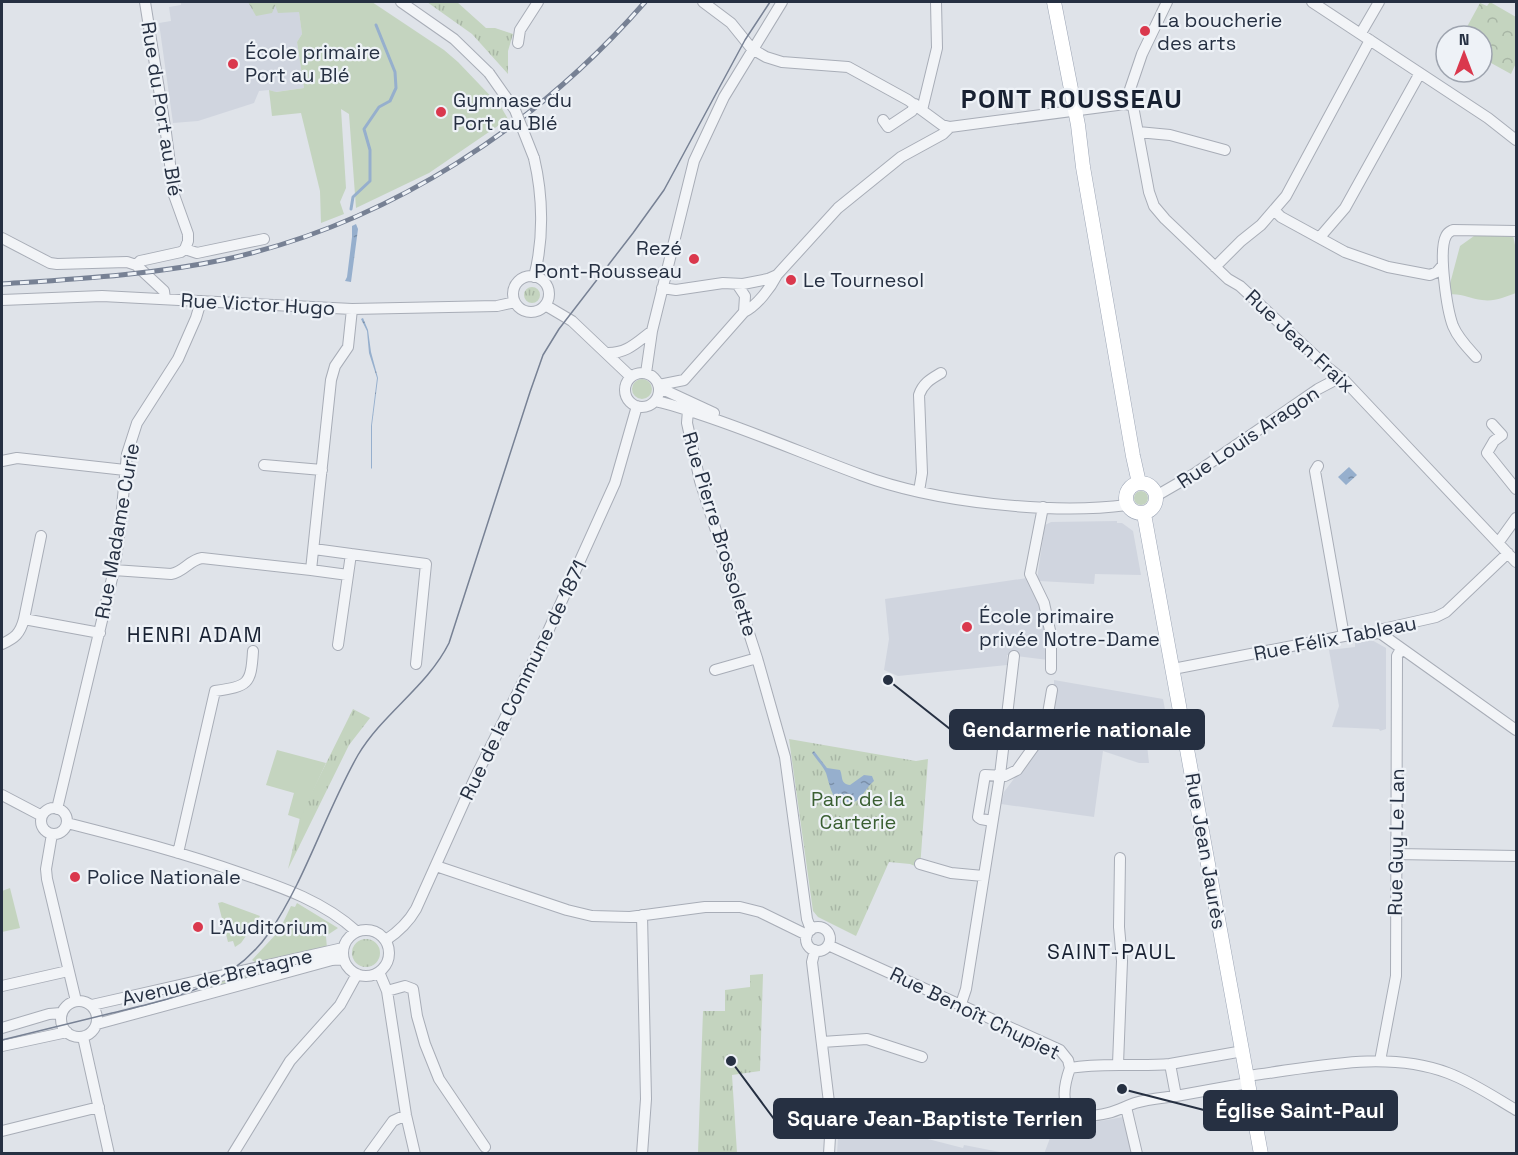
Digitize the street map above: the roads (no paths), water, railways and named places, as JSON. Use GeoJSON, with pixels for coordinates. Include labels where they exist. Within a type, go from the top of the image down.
{"type":"FeatureCollection","features":[{"type":"Feature","properties":{"kind":"main road"},"geometry":{"type":"LineString","coordinates":[[1054,2],[1075,110],[1139,483]]}},
{"type":"Feature","properties":{"kind":"main road"},"geometry":{"type":"LineString","coordinates":[[1135,484],[1150,486],[1156,496],[1152,509],[1144,514],[1134,512],[1127,505],[1128,491],[1135,484]]}},
{"type":"Feature","properties":{"kind":"main road","name":"Rue Jean Jaurès"},"geometry":{"type":"LineString","coordinates":[[1144,514],[1261,1154]]}},
{"type":"Feature","properties":{"kind":"street","name":"Rue du Port au Blé"},"geometry":{"type":"LineString","coordinates":[[145,2],[174,195],[188,234],[185,249]]}},
{"type":"Feature","properties":{"kind":"street"},"geometry":{"type":"LineString","coordinates":[[400,2],[454,39],[489,73],[515,110],[534,158],[539,186],[541,209],[538,263],[534,277]]}},
{"type":"Feature","properties":{"kind":"street"},"geometry":{"type":"LineString","coordinates":[[518,43],[520,30],[538,2]]}},
{"type":"Feature","properties":{"kind":"street"},"geometry":{"type":"LineString","coordinates":[[703,2],[731,23],[752,49],[777,61],[848,67],[919,107],[942,125],[950,128],[1125,104],[1142,54],[1167,2]]}},
{"type":"Feature","properties":{"kind":"street"},"geometry":{"type":"LineString","coordinates":[[646,373],[652,331],[694,162],[724,97],[782,2]]}},
{"type":"Feature","properties":{"kind":"street"},"geometry":{"type":"LineString","coordinates":[[883,120],[888,127],[919,107],[937,48],[936,2]]}},
{"type":"Feature","properties":{"kind":"street"},"geometry":{"type":"LineString","coordinates":[[1312,2],[1488,118],[1516,140]]}},
{"type":"Feature","properties":{"kind":"street"},"geometry":{"type":"LineString","coordinates":[[1215,267],[1275,211],[1286,196],[1366,36],[1379,2]]}},
{"type":"Feature","properties":{"kind":"street"},"geometry":{"type":"LineString","coordinates":[[1320,237],[1345,208],[1420,74]]}},
{"type":"Feature","properties":{"kind":"street","name":"Rue Jean Fraix"},"geometry":{"type":"LineString","coordinates":[[1125,104],[1133,106],[1149,192],[1154,206],[1165,219],[1215,267],[1240,286],[1339,378],[1345,381],[1428,466],[1516,562]]}},
{"type":"Feature","properties":{"kind":"street"},"geometry":{"type":"LineString","coordinates":[[659,387],[684,380],[744,312],[750,309],[777,275],[838,208],[901,157],[950,128]]}},
{"type":"Feature","properties":{"kind":"street"},"geometry":{"type":"LineString","coordinates":[[1138,132],[1170,135],[1225,150]]}},
{"type":"Feature","properties":{"kind":"street"},"geometry":{"type":"LineString","coordinates":[[1275,211],[1281,217],[1345,252],[1388,267],[1430,275],[1437,272],[1443,265]]}},
{"type":"Feature","properties":{"kind":"street"},"geometry":{"type":"LineString","coordinates":[[1476,357],[1459,336],[1446,305],[1444,239],[1451,231],[1516,231]]}},
{"type":"Feature","properties":{"kind":"street"},"geometry":{"type":"LineString","coordinates":[[2,238],[50,263],[62,265],[127,262],[136,265],[164,291],[165,299]]}},
{"type":"Feature","properties":{"kind":"street"},"geometry":{"type":"LineString","coordinates":[[136,265],[140,261],[181,252],[185,249],[197,253],[264,239]]}},
{"type":"Feature","properties":{"kind":"street"},"geometry":{"type":"LineString","coordinates":[[662,288],[684,290],[723,283],[761,281],[777,275]]}},
{"type":"Feature","properties":{"kind":"street"},"geometry":{"type":"LineString","coordinates":[[534,277],[541,280],[549,296],[545,305],[530,312],[522,310],[515,303],[513,292],[518,283],[525,278],[534,277]]}},
{"type":"Feature","properties":{"kind":"street"},"geometry":{"type":"LineString","coordinates":[[737,284],[745,296],[744,312]]}},
{"type":"Feature","properties":{"kind":"street","name":"Rue Victor Hugo"},"geometry":{"type":"LineString","coordinates":[[2,300],[91,296],[352,309],[497,306],[515,303]]}},
{"type":"Feature","properties":{"kind":"street","name":"Rue Madame Curie"},"geometry":{"type":"LineString","coordinates":[[57,809],[114,570],[127,454],[137,423],[178,359],[201,301]]}},
{"type":"Feature","properties":{"kind":"street"},"geometry":{"type":"LineString","coordinates":[[545,305],[568,318],[631,376]]}},
{"type":"Feature","properties":{"kind":"street"},"geometry":{"type":"LineString","coordinates":[[311,570],[331,380],[335,366],[348,347],[352,309]]}},
{"type":"Feature","properties":{"kind":"street"},"geometry":{"type":"LineString","coordinates":[[606,353],[627,350],[652,331]]}},
{"type":"Feature","properties":{"kind":"street"},"geometry":{"type":"LineString","coordinates":[[646,373],[654,377],[659,387],[659,395],[647,407],[637,406],[628,400],[625,392],[626,383],[631,376],[646,373]]}},
{"type":"Feature","properties":{"kind":"street"},"geometry":{"type":"LineString","coordinates":[[920,491],[922,473],[919,395],[927,381],[941,373]]}},
{"type":"Feature","properties":{"kind":"street","name":"Rue Louis Aragon"},"geometry":{"type":"LineString","coordinates":[[1156,496],[1194,474],[1318,388],[1339,378]]}},
{"type":"Feature","properties":{"kind":"street"},"geometry":{"type":"LineString","coordinates":[[683,399],[684,380]]}},
{"type":"Feature","properties":{"kind":"street"},"geometry":{"type":"LineString","coordinates":[[659,387],[737,426]]}},
{"type":"Feature","properties":{"kind":"street"},"geometry":{"type":"LineString","coordinates":[[655,401],[737,426],[884,483],[920,491],[978,501],[1042,507],[1087,508],[1127,505]]}},
{"type":"Feature","properties":{"kind":"street","name":"Rue de la Commune de 1871"},"geometry":{"type":"LineString","coordinates":[[386,940],[398,932],[413,915],[474,780],[545,638],[615,483],[637,406]]}},
{"type":"Feature","properties":{"kind":"street","name":"Rue Pierre Brossolette"},"geometry":{"type":"LineString","coordinates":[[688,410],[687,423],[700,481],[757,658],[785,757],[809,932]]}},
{"type":"Feature","properties":{"kind":"street"},"geometry":{"type":"LineString","coordinates":[[1492,424],[1502,435],[1494,441],[1487,453],[1516,489]]}},
{"type":"Feature","properties":{"kind":"street"},"geometry":{"type":"LineString","coordinates":[[2,461],[17,458],[126,470]]}},
{"type":"Feature","properties":{"kind":"street"},"geometry":{"type":"LineString","coordinates":[[264,465],[322,470]]}},
{"type":"Feature","properties":{"kind":"street"},"geometry":{"type":"LineString","coordinates":[[1318,466],[1315,471],[1344,636]]}},
{"type":"Feature","properties":{"kind":"street"},"geometry":{"type":"LineString","coordinates":[[1042,507],[1030,574],[1044,603],[1051,635],[1051,669]]}},
{"type":"Feature","properties":{"kind":"street"},"geometry":{"type":"LineString","coordinates":[[1498,543],[1516,518]]}},
{"type":"Feature","properties":{"kind":"street"},"geometry":{"type":"LineString","coordinates":[[2,644],[21,633],[41,536]]}},
{"type":"Feature","properties":{"kind":"street"},"geometry":{"type":"LineString","coordinates":[[314,549],[426,564],[416,664]]}},
{"type":"Feature","properties":{"kind":"street","name":"Rue Félix Tableau"},"geometry":{"type":"LineString","coordinates":[[1173,669],[1344,636],[1380,633],[1383,629],[1442,615],[1508,553]]}},
{"type":"Feature","properties":{"kind":"street"},"geometry":{"type":"LineString","coordinates":[[338,645],[351,554]]}},
{"type":"Feature","properties":{"kind":"street"},"geometry":{"type":"LineString","coordinates":[[114,570],[171,574],[178,573],[194,559],[202,558],[348,575]]}},
{"type":"Feature","properties":{"kind":"street"},"geometry":{"type":"LineString","coordinates":[[24,619],[100,633]]}},
{"type":"Feature","properties":{"kind":"street"},"geometry":{"type":"LineString","coordinates":[[1380,633],[1516,730]]}},
{"type":"Feature","properties":{"kind":"street","name":"Rue Guy Le Lan"},"geometry":{"type":"LineString","coordinates":[[1380,1061],[1396,976],[1398,747],[1396,699],[1397,656],[1401,649]]}},
{"type":"Feature","properties":{"kind":"street"},"geometry":{"type":"LineString","coordinates":[[178,853],[215,691],[235,688],[245,683],[251,673],[253,651]]}},
{"type":"Feature","properties":{"kind":"street"},"geometry":{"type":"LineString","coordinates":[[1000,775],[1014,656]]}},
{"type":"Feature","properties":{"kind":"street","name":"Rue Pierre Brossolette"},"geometry":{"type":"LineString","coordinates":[[715,670],[757,658]]}},
{"type":"Feature","properties":{"kind":"street"},"geometry":{"type":"LineString","coordinates":[[961,1004],[966,989],[992,821],[978,817],[985,775],[1011,775],[1017,770],[1045,731],[1052,690]]}},
{"type":"Feature","properties":{"kind":"street"},"geometry":{"type":"LineString","coordinates":[[2,795],[42,816]]}},
{"type":"Feature","properties":{"kind":"street"},"geometry":{"type":"LineString","coordinates":[[42,816],[50,809],[57,809],[66,816],[67,824],[63,830],[52,834]]}},
{"type":"Feature","properties":{"kind":"street"},"geometry":{"type":"LineString","coordinates":[[42,816],[43,827],[52,834]]}},
{"type":"Feature","properties":{"kind":"street"},"geometry":{"type":"LineString","coordinates":[[67,824],[178,853],[297,894],[337,916],[356,931]]}},
{"type":"Feature","properties":{"kind":"street"},"geometry":{"type":"LineString","coordinates":[[52,834],[46,869],[47,879],[76,1000]]}},
{"type":"Feature","properties":{"kind":"street"},"geometry":{"type":"LineString","coordinates":[[1396,854],[1516,856]]}},
{"type":"Feature","properties":{"kind":"street"},"geometry":{"type":"LineString","coordinates":[[1118,1064],[1122,961],[1119,927],[1120,858]]}},
{"type":"Feature","properties":{"kind":"street"},"geometry":{"type":"LineString","coordinates":[[920,864],[951,873],[983,876]]}},
{"type":"Feature","properties":{"kind":"street"},"geometry":{"type":"LineString","coordinates":[[436,866],[578,913],[609,918],[705,907],[740,907],[760,912],[809,932]]}},
{"type":"Feature","properties":{"kind":"street"},"geometry":{"type":"LineString","coordinates":[[642,915],[646,1099],[642,1154]]}},
{"type":"Feature","properties":{"kind":"street"},"geometry":{"type":"LineString","coordinates":[[815,928],[823,929],[828,935],[828,945],[815,950],[808,946],[809,932],[815,928]]}},
{"type":"Feature","properties":{"kind":"street"},"geometry":{"type":"LineString","coordinates":[[371,930],[379,933],[386,940],[389,956],[379,972],[368,976],[357,974],[347,967],[343,954],[347,939],[356,931],[371,930]]}},
{"type":"Feature","properties":{"kind":"street","name":"Rue Benoît Chupiet"},"geometry":{"type":"LineString","coordinates":[[828,945],[1060,1050],[1066,1056],[1070,1068],[1092,1064],[1149,1066],[1170,1064],[1243,1051]]}},
{"type":"Feature","properties":{"kind":"street"},"geometry":{"type":"LineString","coordinates":[[815,950],[812,962],[831,1119],[829,1154]]}},
{"type":"Feature","properties":{"kind":"street","name":"Avenue de Bretagne"},"geometry":{"type":"LineString","coordinates":[[92,1005],[343,954]]}},
{"type":"Feature","properties":{"kind":"street","name":"Avenue de Bretagne"},"geometry":{"type":"LineString","coordinates":[[97,1024],[332,960],[343,954]]}},
{"type":"Feature","properties":{"kind":"street"},"geometry":{"type":"LineString","coordinates":[[2,986],[68,971]]}},
{"type":"Feature","properties":{"kind":"street"},"geometry":{"type":"LineString","coordinates":[[379,972],[387,991],[406,1115],[415,1154]]}},
{"type":"Feature","properties":{"kind":"street"},"geometry":{"type":"LineString","coordinates":[[233,1154],[290,1061],[340,1005],[357,974]]}},
{"type":"Feature","properties":{"kind":"street"},"geometry":{"type":"LineString","coordinates":[[387,991],[405,986],[413,989],[417,1016],[425,1044],[439,1079],[485,1147]]}},
{"type":"Feature","properties":{"kind":"street"},"geometry":{"type":"LineString","coordinates":[[76,1000],[92,1005],[97,1014],[97,1024],[90,1034],[75,1037],[67,1032],[61,1024],[62,1013],[67,1005],[76,1000]]}},
{"type":"Feature","properties":{"kind":"street"},"geometry":{"type":"LineString","coordinates":[[2,1028],[49,1014],[62,1013]]}},
{"type":"Feature","properties":{"kind":"street"},"geometry":{"type":"LineString","coordinates":[[2,1046],[67,1032]]}},
{"type":"Feature","properties":{"kind":"street"},"geometry":{"type":"LineString","coordinates":[[83,1037],[109,1154]]}},
{"type":"Feature","properties":{"kind":"street"},"geometry":{"type":"LineString","coordinates":[[822,1042],[867,1039],[922,1057]]}},
{"type":"Feature","properties":{"kind":"street"},"geometry":{"type":"LineString","coordinates":[[1070,1068],[1063,1092],[1064,1101],[1074,1112],[1094,1115],[1137,1102],[1248,1080],[1380,1061],[1418,1065],[1448,1073],[1478,1087],[1516,1110]]}},
{"type":"Feature","properties":{"kind":"street"},"geometry":{"type":"LineString","coordinates":[[1170,1064],[1176,1096]]}},
{"type":"Feature","properties":{"kind":"street"},"geometry":{"type":"LineString","coordinates":[[2,1131],[99,1107]]}},
{"type":"Feature","properties":{"kind":"street"},"geometry":{"type":"LineString","coordinates":[[1126,1107],[1137,1154]]}},
{"type":"Feature","properties":{"kind":"street"},"geometry":{"type":"LineString","coordinates":[[369,1154],[393,1121],[406,1115]]}},
{"type":"Feature","properties":{"kind":"water"},"geometry":{"type":"Polygon","coordinates":[[[356,224],[358,229],[351,282],[345,281],[352,226],[356,224]]]}},
{"type":"Feature","properties":{"kind":"water"},"geometry":{"type":"Polygon","coordinates":[[[363,318],[368,330],[378,378],[372,425],[371,469],[371,426],[377,378],[369,353],[367,331],[361,319],[363,318]]]}},
{"type":"Feature","properties":{"kind":"water"},"geometry":{"type":"Polygon","coordinates":[[[1349,467],[1357,475],[1346,485],[1338,477],[1349,467]]]}},
{"type":"Feature","properties":{"kind":"water"},"geometry":{"type":"Polygon","coordinates":[[[814,751],[827,768],[840,770],[843,781],[847,784],[850,785],[864,775],[872,776],[874,781],[857,800],[842,804],[834,796],[825,770],[812,753],[814,751]]]}},
{"type":"Feature","properties":{"kind":"waterway"},"geometry":{"type":"LineString","coordinates":[[351,209],[353,197],[370,181],[370,150],[364,129],[379,107],[390,101],[396,88],[395,72],[376,25]]}},
{"type":"Feature","properties":{"kind":"tram line"},"geometry":{"type":"LineString","coordinates":[[2,1040],[157,1002],[199,988],[237,967],[254,952],[269,933],[294,891],[358,755],[380,726],[429,673],[449,643],[543,355],[559,329],[664,190],[745,40],[770,2]]}},
{"type":"Feature","properties":{"kind":"railway"},"geometry":{"type":"LineString","coordinates":[[2,284],[115,276],[227,259],[287,243],[345,221],[402,195],[456,164],[508,128],[557,89],[603,47],[645,2]]}},
{"type":"Feature","properties":{"kind":"place","name":"La boucherie des arts"},"geometry":{"type":"Point","coordinates":[1145,31]}},
{"type":"Feature","properties":{"kind":"place","name":"École primaire Port au Blé"},"geometry":{"type":"Point","coordinates":[233,64]}},
{"type":"Feature","properties":{"kind":"place","name":"Gymnase du Port au Blé"},"geometry":{"type":"Point","coordinates":[441,112]}},
{"type":"Feature","properties":{"kind":"place","name":"Rezé Pont-Rousseau"},"geometry":{"type":"Point","coordinates":[694,259]}},
{"type":"Feature","properties":{"kind":"place","name":"Le Tournesol"},"geometry":{"type":"Point","coordinates":[791,280]}},
{"type":"Feature","properties":{"kind":"place","name":"École primaire privée Notre-Dame"},"geometry":{"type":"Point","coordinates":[967,627]}},
{"type":"Feature","properties":{"kind":"place","name":"Gendarmerie nationale"},"geometry":{"type":"Point","coordinates":[888,680]}},
{"type":"Feature","properties":{"kind":"place","name":"Police Nationale"},"geometry":{"type":"Point","coordinates":[75,877]}},
{"type":"Feature","properties":{"kind":"place","name":"L'Auditorium"},"geometry":{"type":"Point","coordinates":[198,927]}},
{"type":"Feature","properties":{"kind":"place","name":"Square Jean-Baptiste Terrien"},"geometry":{"type":"Point","coordinates":[731,1061]}},
{"type":"Feature","properties":{"kind":"place","name":"Église Saint-Paul"},"geometry":{"type":"Point","coordinates":[1122,1089]}},
{"type":"Feature","properties":{"kind":"district","name":"PONT ROUSSEAU"},"geometry":{"type":"Point","coordinates":[1072,99]}},
{"type":"Feature","properties":{"kind":"district","name":"HENRI ADAM"},"geometry":{"type":"Point","coordinates":[195,635]}},
{"type":"Feature","properties":{"kind":"district","name":"SAINT-PAUL"},"geometry":{"type":"Point","coordinates":[1112,952]}},
{"type":"Feature","properties":{"kind":"park label","name":"Parc de la Carterie"},"geometry":{"type":"Point","coordinates":[858,810]}}]}
